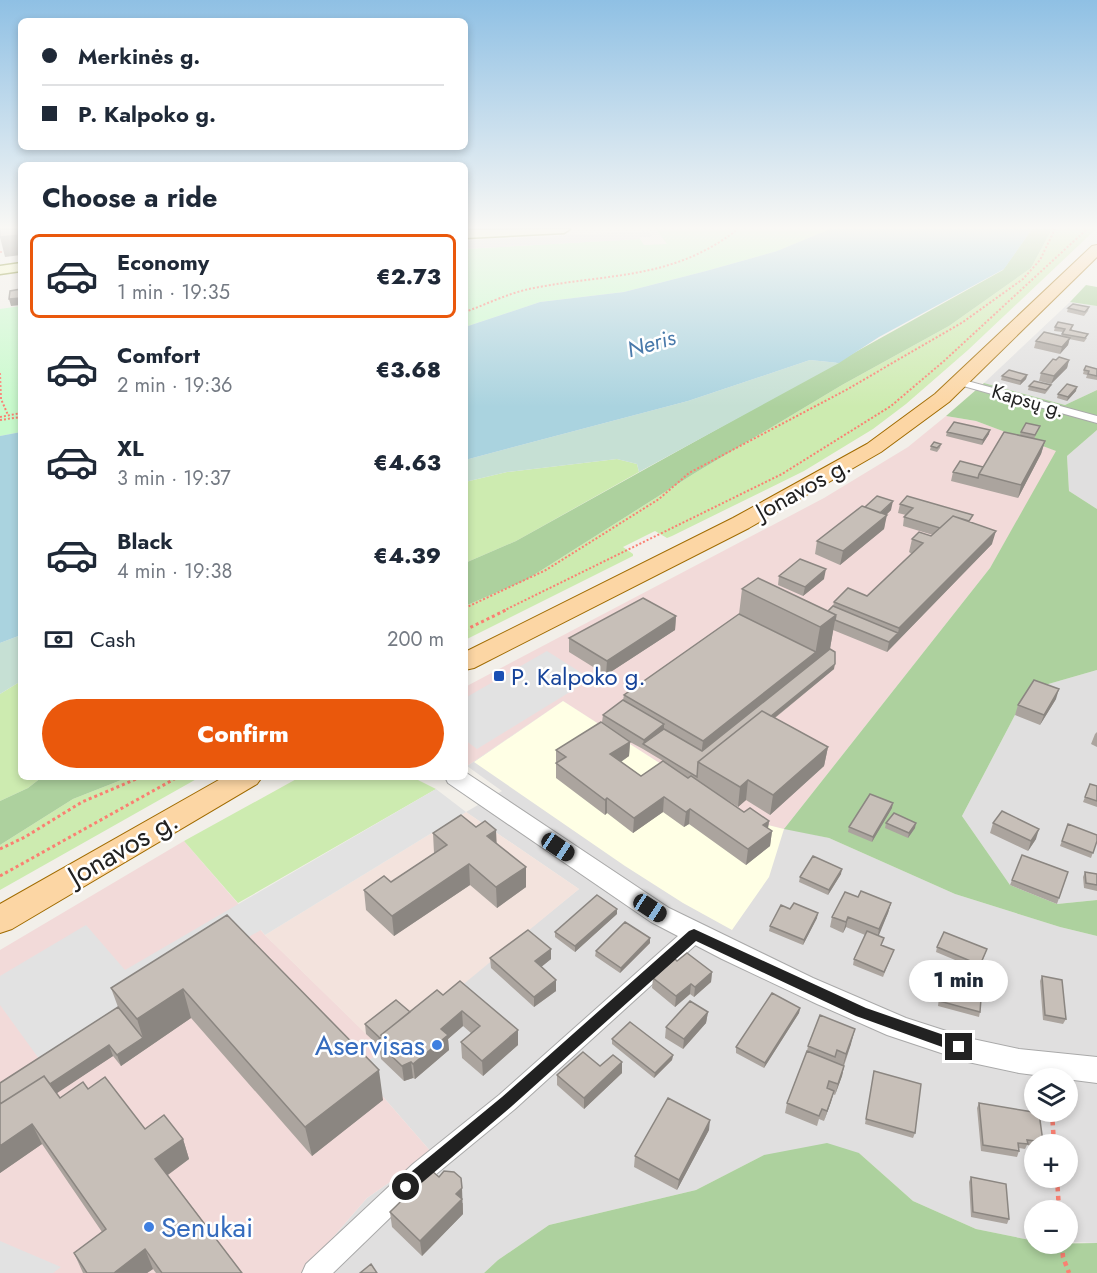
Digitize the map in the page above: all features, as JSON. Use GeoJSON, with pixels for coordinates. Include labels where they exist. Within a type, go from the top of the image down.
{"type":"FeatureCollection","features":[{"type":"Feature","properties":{"kind":"main road","name":"Jonavos g."},"geometry":{"type":"LineString","coordinates":[[468,660],[830,475],[899,432],[960,382],[1056,288]]}},
{"type":"Feature","properties":{"kind":"main road","name":"Jonavos g."},"geometry":{"type":"LineString","coordinates":[[0,920],[242,780]]}},
{"type":"Feature","properties":{"kind":"street","name":"Kapsų g."},"geometry":{"type":"LineString","coordinates":[[960,382],[1097,420]]}},
{"type":"Feature","properties":{"kind":"street"},"geometry":{"type":"LineString","coordinates":[[460,780],[640,902],[694,934],[861,1012],[942,1042],[993,1056],[1097,1070]]}},
{"type":"Feature","properties":{"kind":"street"},"geometry":{"type":"LineString","coordinates":[[315,1273],[421,1172],[516,1094],[694,934]]}},
{"type":"Feature","properties":{"kind":"path"},"geometry":{"type":"LineString","coordinates":[[468,311],[531,288]]}},
{"type":"Feature","properties":{"kind":"path"},"geometry":{"type":"LineString","coordinates":[[468,607],[546,570],[659,499],[689,473],[846,390],[963,322],[1010,288]]}},
{"type":"Feature","properties":{"kind":"path"},"geometry":{"type":"LineString","coordinates":[[468,629],[782,474],[831,445],[891,406],[944,362],[1023,288]]}},
{"type":"Feature","properties":{"kind":"path"},"geometry":{"type":"LineString","coordinates":[[0,373],[1,399],[8,415]]}},
{"type":"Feature","properties":{"kind":"path"},"geometry":{"type":"LineString","coordinates":[[0,418],[18,413]]}},
{"type":"Feature","properties":{"kind":"path"},"geometry":{"type":"LineString","coordinates":[[0,418],[18,417]]}},
{"type":"Feature","properties":{"kind":"path"},"geometry":{"type":"LineString","coordinates":[[0,849],[25,837],[82,802],[134,780]]}},
{"type":"Feature","properties":{"kind":"path"},"geometry":{"type":"LineString","coordinates":[[0,876],[173,780]]}},
{"type":"Feature","properties":{"kind":"path"},"geometry":{"type":"LineString","coordinates":[[1063,1254],[1069,1273]]}},
{"type":"Feature","properties":{"kind":"shaded area"},"geometry":{"type":"Polygon","coordinates":[[[1070,302],[1097,306],[1097,390],[1065,405],[984,383],[1070,302]]]}},
{"type":"Feature","properties":{"kind":"shaded area"},"geometry":{"type":"Polygon","coordinates":[[[810,360],[839,363],[639,472],[637,464],[617,459],[507,472],[468,481],[468,459],[688,401],[810,360]]]}},
{"type":"Feature","properties":{"kind":"shaded area"},"geometry":{"type":"Polygon","coordinates":[[[946,416],[976,421],[1057,451],[990,568],[784,829],[748,820],[563,701],[468,765],[468,685],[824,498],[908,447],[946,416]]]}},
{"type":"Feature","properties":{"kind":"shaded area"},"geometry":{"type":"Polygon","coordinates":[[[1097,430],[1097,509],[1069,491],[1067,456],[1097,430]]]}},
{"type":"Feature","properties":{"kind":"shaded area"},"geometry":{"type":"Polygon","coordinates":[[[18,636],[18,683],[0,694],[0,643],[18,636]]]}},
{"type":"Feature","properties":{"kind":"shaded area"},"geometry":{"type":"Polygon","coordinates":[[[547,651],[591,679],[477,749],[468,742],[468,696],[547,651]]]}},
{"type":"Feature","properties":{"kind":"shaded area"},"geometry":{"type":"Polygon","coordinates":[[[1097,670],[1097,900],[1057,904],[1010,885],[962,816],[1031,689],[1097,670]]]}},
{"type":"Feature","properties":{"kind":"shaded area"},"geometry":{"type":"Polygon","coordinates":[[[563,701],[748,820],[829,838],[955,894],[1060,927],[1097,936],[1097,1243],[1078,1242],[1078,1200],[1024,1200],[1024,1239],[976,1229],[913,1201],[859,1153],[764,1155],[696,1190],[549,1225],[498,1260],[484,1273],[302,1273],[367,1198],[432,1153],[358,1068],[579,889],[466,812],[502,791],[468,765],[563,701]]]}},
{"type":"Feature","properties":{"kind":"shaded area"},"geometry":{"type":"Polygon","coordinates":[[[563,701],[748,820],[784,829],[769,877],[732,930],[683,903],[625,866],[474,762],[563,701]]]}},
{"type":"Feature","properties":{"kind":"shaded area"},"geometry":{"type":"Polygon","coordinates":[[[436,789],[466,812],[265,935],[261,930],[234,945],[45,1067],[0,1005],[0,976],[86,925],[125,970],[436,789]]]}},
{"type":"Feature","properties":{"kind":"shaded area"},"geometry":{"type":"Polygon","coordinates":[[[466,812],[579,889],[414,1025],[366,1034],[265,935],[466,812]]]}},
{"type":"Feature","properties":{"kind":"shaded area"},"geometry":{"type":"Polygon","coordinates":[[[184,841],[265,935],[383,1050],[358,1068],[432,1153],[367,1198],[302,1273],[0,1273],[0,950],[184,841]]]}},
{"type":"Feature","properties":{"kind":"shaded area"},"geometry":{"type":"Polygon","coordinates":[[[0,1241],[61,1267],[53,1273],[0,1273],[0,1241]]]}},
{"type":"Feature","properties":{"kind":"green space"},"geometry":{"type":"Polygon","coordinates":[[[468,288],[638,288],[624,292],[540,302],[468,326],[468,288]]]}},
{"type":"Feature","properties":{"kind":"green space"},"geometry":{"type":"Polygon","coordinates":[[[970,288],[1002,288],[949,326],[842,385],[695,473],[526,580],[468,605],[468,562],[516,541],[970,288]]]}},
{"type":"Feature","properties":{"kind":"green space"},"geometry":{"type":"Polygon","coordinates":[[[1002,288],[1033,288],[968,350],[906,404],[873,429],[804,471],[672,536],[667,538],[655,531],[623,547],[633,556],[468,638],[468,605],[526,580],[695,473],[842,385],[949,326],[1002,288]]]}},
{"type":"Feature","properties":{"kind":"green space"},"geometry":{"type":"Polygon","coordinates":[[[1083,288],[1097,288],[1097,306],[1070,302],[1083,288]]]}},
{"type":"Feature","properties":{"kind":"green space"},"geometry":{"type":"Polygon","coordinates":[[[18,306],[18,433],[0,436],[0,309],[18,306]]]}},
{"type":"Feature","properties":{"kind":"green space"},"geometry":{"type":"Polygon","coordinates":[[[984,383],[1065,405],[1097,390],[1097,430],[1067,456],[1069,491],[1097,509],[1097,670],[1031,689],[962,816],[1010,885],[1057,904],[1097,900],[1097,936],[1060,927],[955,894],[829,838],[784,829],[990,568],[1056,451],[976,421],[946,416],[984,383]]]}},
{"type":"Feature","properties":{"kind":"green space"},"geometry":{"type":"Polygon","coordinates":[[[617,459],[637,464],[639,472],[516,541],[468,562],[468,481],[507,472],[617,459]]]}},
{"type":"Feature","properties":{"kind":"green space"},"geometry":{"type":"Polygon","coordinates":[[[18,683],[18,780],[38,780],[28,788],[0,801],[0,694],[18,683]]]}},
{"type":"Feature","properties":{"kind":"green space"},"geometry":{"type":"Polygon","coordinates":[[[38,780],[121,780],[73,799],[0,845],[0,801],[28,788],[38,780]]]}},
{"type":"Feature","properties":{"kind":"green space"},"geometry":{"type":"Polygon","coordinates":[[[121,780],[195,780],[0,890],[0,845],[73,799],[121,780]]]}},
{"type":"Feature","properties":{"kind":"green space"},"geometry":{"type":"Polygon","coordinates":[[[295,780],[418,780],[436,789],[238,903],[184,841],[295,780]]]}},
{"type":"Feature","properties":{"kind":"green space"},"geometry":{"type":"Polygon","coordinates":[[[827,1143],[859,1153],[913,1201],[976,1229],[1024,1239],[1024,1254],[1078,1254],[1078,1243],[1097,1243],[1097,1273],[484,1273],[498,1260],[549,1225],[696,1190],[764,1155],[827,1143]]]}},
{"type":"Feature","properties":{"kind":"water","name":"Neris"},"geometry":{"type":"Polygon","coordinates":[[[638,288],[968,288],[879,337],[839,363],[810,360],[688,401],[468,459],[468,326],[540,302],[638,288]]]}},
{"type":"Feature","properties":{"kind":"water"},"geometry":{"type":"Polygon","coordinates":[[[18,433],[18,636],[0,643],[0,436],[18,433]]]}},
{"type":"Feature","properties":{"kind":"building"},"geometry":{"type":"Polygon","coordinates":[[[18,290],[18,298],[9,299],[10,291],[18,290]]]}},
{"type":"Feature","properties":{"kind":"building"},"geometry":{"type":"Polygon","coordinates":[[[1073,304],[1089,307],[1085,312],[1068,308],[1073,304]]]}},
{"type":"Feature","properties":{"kind":"building"},"geometry":{"type":"Polygon","coordinates":[[[1058,322],[1073,325],[1070,330],[1088,334],[1085,338],[1062,334],[1065,329],[1055,327],[1058,322]]]}},
{"type":"Feature","properties":{"kind":"building"},"geometry":{"type":"Polygon","coordinates":[[[1044,332],[1070,338],[1062,347],[1036,341],[1044,332]]]}},
{"type":"Feature","properties":{"kind":"building"},"geometry":{"type":"Polygon","coordinates":[[[1059,357],[1069,360],[1054,376],[1041,373],[1053,359],[1056,360],[1059,357]]]}},
{"type":"Feature","properties":{"kind":"building"},"geometry":{"type":"Polygon","coordinates":[[[1086,366],[1097,369],[1097,376],[1088,374],[1089,371],[1084,370],[1086,366]]]}},
{"type":"Feature","properties":{"kind":"building"},"geometry":{"type":"Polygon","coordinates":[[[1009,370],[1027,375],[1021,381],[1002,376],[1009,370]]]}},
{"type":"Feature","properties":{"kind":"building"},"geometry":{"type":"Polygon","coordinates":[[[1034,381],[1051,385],[1046,390],[1029,386],[1034,381]]]}},
{"type":"Feature","properties":{"kind":"building"},"geometry":{"type":"Polygon","coordinates":[[[1067,384],[1077,387],[1068,397],[1058,394],[1067,384]]]}},
{"type":"Feature","properties":{"kind":"building"},"geometry":{"type":"Polygon","coordinates":[[[954,422],[990,430],[983,440],[947,432],[954,422]]]}},
{"type":"Feature","properties":{"kind":"building"},"geometry":{"type":"Polygon","coordinates":[[[1026,423],[1040,426],[1035,435],[1021,432],[1026,423]]]}},
{"type":"Feature","properties":{"kind":"building"},"geometry":{"type":"Polygon","coordinates":[[[1004,432],[1045,441],[1021,485],[979,474],[1004,432]]]}},
{"type":"Feature","properties":{"kind":"building"},"geometry":{"type":"Polygon","coordinates":[[[934,442],[941,444],[937,448],[931,446],[934,442]]]}},
{"type":"Feature","properties":{"kind":"building"},"geometry":{"type":"Polygon","coordinates":[[[960,461],[983,467],[978,478],[953,472],[960,461]]]}},
{"type":"Feature","properties":{"kind":"building"},"geometry":{"type":"Polygon","coordinates":[[[877,496],[893,501],[880,513],[865,507],[877,496]]]}},
{"type":"Feature","properties":{"kind":"building"},"geometry":{"type":"Polygon","coordinates":[[[907,496],[973,515],[969,521],[953,516],[940,528],[904,517],[913,508],[900,504],[907,496]]]}},
{"type":"Feature","properties":{"kind":"building"},"geometry":{"type":"Polygon","coordinates":[[[862,506],[887,515],[843,551],[817,541],[862,506]]]}},
{"type":"Feature","properties":{"kind":"building"},"geometry":{"type":"Polygon","coordinates":[[[953,516],[996,531],[899,628],[834,602],[848,588],[867,596],[923,543],[912,539],[919,532],[931,536],[953,516]]]}},
{"type":"Feature","properties":{"kind":"building"},"geometry":{"type":"Polygon","coordinates":[[[800,559],[826,569],[805,587],[779,576],[800,559]]]}},
{"type":"Feature","properties":{"kind":"building"},"geometry":{"type":"Polygon","coordinates":[[[758,578],[836,615],[820,627],[742,589],[758,578]]]}},
{"type":"Feature","properties":{"kind":"building"},"geometry":{"type":"Polygon","coordinates":[[[643,598],[676,616],[607,661],[569,638],[643,598]]]}},
{"type":"Feature","properties":{"kind":"building"},"geometry":{"type":"Polygon","coordinates":[[[833,606],[898,633],[889,642],[835,620],[836,615],[828,611],[833,606]]]}},
{"type":"Feature","properties":{"kind":"building"},"geometry":{"type":"Polygon","coordinates":[[[739,614],[816,652],[703,741],[624,695],[739,614]]]}},
{"type":"Feature","properties":{"kind":"building"},"geometry":{"type":"Polygon","coordinates":[[[830,649],[835,652],[835,664],[771,716],[762,711],[698,762],[697,777],[643,744],[664,729],[702,751],[830,649]]]}},
{"type":"Feature","properties":{"kind":"building"},"geometry":{"type":"Polygon","coordinates":[[[1034,680],[1059,689],[1044,715],[1018,705],[1034,680]]]}},
{"type":"Feature","properties":{"kind":"building"},"geometry":{"type":"Polygon","coordinates":[[[623,700],[664,724],[644,740],[603,715],[623,700]]]}},
{"type":"Feature","properties":{"kind":"building"},"geometry":{"type":"Polygon","coordinates":[[[762,711],[828,747],[773,795],[748,780],[740,787],[698,762],[762,711]]]}},
{"type":"Feature","properties":{"kind":"building"},"geometry":{"type":"Polygon","coordinates":[[[601,722],[630,742],[610,754],[641,776],[663,761],[688,778],[691,776],[744,812],[750,808],[769,821],[763,825],[772,831],[748,849],[690,809],[686,812],[664,797],[634,818],[607,798],[605,800],[556,763],[566,757],[556,750],[601,722]]]}},
{"type":"Feature","properties":{"kind":"building"},"geometry":{"type":"Polygon","coordinates":[[[1090,784],[1097,786],[1097,801],[1085,797],[1090,784]]]}},
{"type":"Feature","properties":{"kind":"building"},"geometry":{"type":"Polygon","coordinates":[[[870,794],[893,803],[873,837],[849,827],[870,794]]]}},
{"type":"Feature","properties":{"kind":"building"},"geometry":{"type":"Polygon","coordinates":[[[1002,811],[1039,829],[1031,841],[993,823],[1002,811]]]}},
{"type":"Feature","properties":{"kind":"building"},"geometry":{"type":"Polygon","coordinates":[[[894,813],[916,823],[909,833],[886,823],[894,813]]]}},
{"type":"Feature","properties":{"kind":"building"},"geometry":{"type":"Polygon","coordinates":[[[461,815],[476,827],[485,821],[496,830],[487,836],[526,867],[496,887],[469,864],[392,916],[364,890],[384,876],[391,882],[447,845],[433,833],[461,815]]]}},
{"type":"Feature","properties":{"kind":"building"},"geometry":{"type":"Polygon","coordinates":[[[1068,824],[1097,835],[1093,853],[1062,841],[1068,824]]]}},
{"type":"Feature","properties":{"kind":"building"},"geometry":{"type":"Polygon","coordinates":[[[1022,855],[1068,872],[1059,898],[1012,880],[1022,855]]]}},
{"type":"Feature","properties":{"kind":"building"},"geometry":{"type":"Polygon","coordinates":[[[813,856],[842,869],[829,890],[800,877],[813,856]]]}},
{"type":"Feature","properties":{"kind":"building"},"geometry":{"type":"Polygon","coordinates":[[[1085,872],[1097,874],[1097,885],[1086,883],[1085,872]]]}},
{"type":"Feature","properties":{"kind":"building"},"geometry":{"type":"Polygon","coordinates":[[[861,891],[891,903],[879,929],[848,917],[846,922],[832,917],[845,892],[858,897],[861,891]]]}},
{"type":"Feature","properties":{"kind":"building"},"geometry":{"type":"Polygon","coordinates":[[[597,895],[617,909],[575,946],[555,932],[597,895]]]}},
{"type":"Feature","properties":{"kind":"building"},"geometry":{"type":"Polygon","coordinates":[[[794,903],[818,913],[804,940],[770,926],[781,905],[790,909],[794,903]]]}},
{"type":"Feature","properties":{"kind":"building"},"geometry":{"type":"Polygon","coordinates":[[[227,915],[379,1070],[305,1127],[183,989],[137,1019],[111,988],[227,915]]]}},
{"type":"Feature","properties":{"kind":"building"},"geometry":{"type":"Polygon","coordinates":[[[625,922],[650,938],[621,968],[596,951],[625,922]]]}},
{"type":"Feature","properties":{"kind":"building"},"geometry":{"type":"Polygon","coordinates":[[[528,930],[551,949],[535,961],[556,980],[534,997],[490,958],[528,930]]]}},
{"type":"Feature","properties":{"kind":"building"},"geometry":{"type":"Polygon","coordinates":[[[867,931],[884,938],[881,945],[894,950],[884,972],[854,959],[867,931]]]}},
{"type":"Feature","properties":{"kind":"building"},"geometry":{"type":"Polygon","coordinates":[[[944,932],[987,949],[980,965],[937,947],[944,932]]]}},
{"type":"Feature","properties":{"kind":"building"},"geometry":{"type":"Polygon","coordinates":[[[687,953],[712,972],[695,987],[691,984],[676,996],[653,978],[675,959],[677,961],[687,953]]]}},
{"type":"Feature","properties":{"kind":"building"},"geometry":{"type":"Polygon","coordinates":[[[943,965],[983,972],[980,1012],[939,1001],[943,965]]]}},
{"type":"Feature","properties":{"kind":"building"},"geometry":{"type":"Polygon","coordinates":[[[1042,976],[1062,980],[1066,1019],[1045,1015],[1042,976]]]}},
{"type":"Feature","properties":{"kind":"building"},"geometry":{"type":"Polygon","coordinates":[[[460,981],[518,1030],[482,1061],[461,1042],[480,1026],[462,1011],[441,1029],[448,1035],[413,1064],[411,1062],[402,1066],[379,1044],[379,1039],[383,1036],[381,1035],[437,990],[443,995],[460,981]]]}},
{"type":"Feature","properties":{"kind":"building"},"geometry":{"type":"Polygon","coordinates":[[[772,993],[800,1008],[765,1063],[736,1047],[772,993]]]}},
{"type":"Feature","properties":{"kind":"building"},"geometry":{"type":"Polygon","coordinates":[[[396,1000],[410,1012],[380,1038],[365,1024],[396,1000]]]}},
{"type":"Feature","properties":{"kind":"building"},"geometry":{"type":"Polygon","coordinates":[[[690,1001],[708,1012],[684,1039],[666,1027],[690,1001]]]}},
{"type":"Feature","properties":{"kind":"building"},"geometry":{"type":"Polygon","coordinates":[[[118,1007],[143,1038],[117,1055],[109,1045],[50,1084],[44,1076],[0,1104],[0,1083],[118,1007]]]}},
{"type":"Feature","properties":{"kind":"building"},"geometry":{"type":"Polygon","coordinates":[[[820,1015],[855,1029],[846,1054],[837,1050],[835,1057],[808,1046],[820,1015]]]}},
{"type":"Feature","properties":{"kind":"building"},"geometry":{"type":"Polygon","coordinates":[[[630,1022],[673,1055],[655,1073],[612,1039],[630,1022]]]}},
{"type":"Feature","properties":{"kind":"building"},"geometry":{"type":"Polygon","coordinates":[[[807,1051],[844,1066],[838,1084],[829,1081],[827,1088],[834,1091],[827,1111],[822,1109],[819,1116],[787,1103],[807,1051]]]}},
{"type":"Feature","properties":{"kind":"building"},"geometry":{"type":"Polygon","coordinates":[[[583,1052],[600,1066],[613,1055],[622,1062],[584,1098],[557,1075],[583,1052]]]}},
{"type":"Feature","properties":{"kind":"building"},"geometry":{"type":"Polygon","coordinates":[[[874,1071],[921,1084],[915,1133],[866,1119],[874,1071]]]}},
{"type":"Feature","properties":{"kind":"building"},"geometry":{"type":"Polygon","coordinates":[[[44,1076],[60,1098],[83,1082],[88,1089],[105,1077],[145,1129],[164,1115],[183,1139],[155,1159],[242,1273],[162,1273],[145,1249],[114,1273],[87,1273],[74,1253],[106,1229],[32,1124],[0,1146],[0,1104],[44,1076]]]}},
{"type":"Feature","properties":{"kind":"building"},"geometry":{"type":"Polygon","coordinates":[[[668,1098],[710,1120],[679,1180],[635,1156],[668,1098]]]}},
{"type":"Feature","properties":{"kind":"building"},"geometry":{"type":"Polygon","coordinates":[[[979,1103],[1024,1110],[1024,1122],[1040,1122],[1042,1134],[1024,1134],[1024,1144],[1018,1143],[1019,1151],[983,1145],[979,1103]]]}},
{"type":"Feature","properties":{"kind":"building"},"geometry":{"type":"Polygon","coordinates":[[[432,1171],[439,1177],[444,1171],[454,1172],[461,1178],[462,1188],[456,1194],[462,1199],[420,1241],[390,1212],[432,1171]]]}},
{"type":"Feature","properties":{"kind":"building"},"geometry":{"type":"Polygon","coordinates":[[[971,1177],[1006,1184],[1009,1219],[973,1212],[971,1177]]]}},
{"type":"Feature","properties":{"kind":"building"},"geometry":{"type":"Polygon","coordinates":[[[371,1264],[377,1273],[360,1273],[371,1264]]]}},
{"type":"Feature","properties":{"kind":"place","name":"P. Kalpoko g."},"geometry":{"type":"Point","coordinates":[499,676]}},
{"type":"Feature","properties":{"kind":"place","name":"Aservisas"},"geometry":{"type":"Point","coordinates":[437,1045]}},
{"type":"Feature","properties":{"kind":"place","name":"Senukai"},"geometry":{"type":"Point","coordinates":[149,1227]}},
{"type":"Feature","properties":{"kind":"route"},"geometry":{"type":"LineString","coordinates":[[406,1187],[421,1172],[507,1102],[694,934],[861,1012],[959,1047]]}}]}
